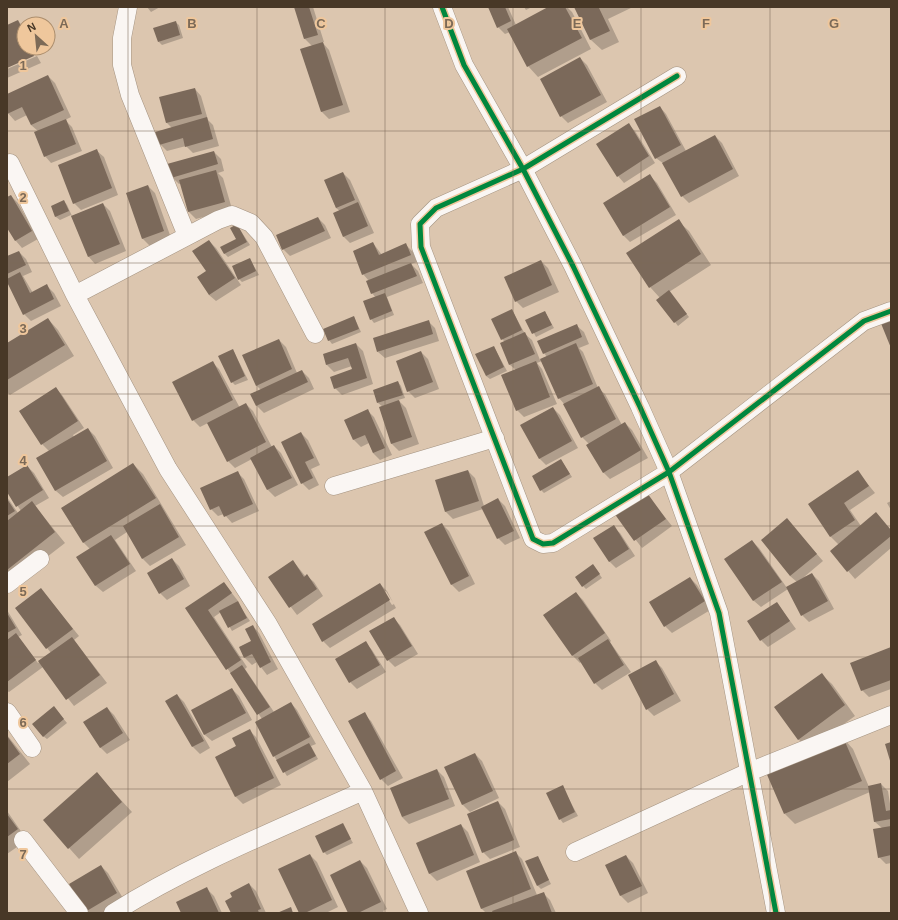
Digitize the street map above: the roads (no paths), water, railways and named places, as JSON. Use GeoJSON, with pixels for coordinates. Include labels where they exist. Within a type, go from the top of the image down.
{"type":"FeatureCollection","features":[{"type":"Feature","properties":{"kind":"street"},"geometry":{"type":"LineString","coordinates":[[128,7],[122,38],[122,66],[130,94],[187,236]]}},
{"type":"Feature","properties":{"kind":"street"},"geometry":{"type":"LineString","coordinates":[[442,7],[464,65],[523,169],[573,266],[669,472],[719,613],[776,913]]}},
{"type":"Feature","properties":{"kind":"street"},"geometry":{"type":"LineString","coordinates":[[677,76],[523,169],[436,208],[420,224],[421,247],[533,539],[543,544],[553,542],[669,472],[864,321],[891,311]]}},
{"type":"Feature","properties":{"kind":"street"},"geometry":{"type":"LineString","coordinates":[[8,162],[75,295],[168,469],[268,624],[363,791],[419,913]]}},
{"type":"Feature","properties":{"kind":"street"},"geometry":{"type":"LineString","coordinates":[[75,295],[218,220],[232,216],[251,223],[264,237],[315,334]]}},
{"type":"Feature","properties":{"kind":"street"},"geometry":{"type":"LineString","coordinates":[[334,486],[494,438]]}},
{"type":"Feature","properties":{"kind":"street"},"geometry":{"type":"LineString","coordinates":[[7,584],[40,560]]}},
{"type":"Feature","properties":{"kind":"street"},"geometry":{"type":"LineString","coordinates":[[7,712],[32,748]]}},
{"type":"Feature","properties":{"kind":"street"},"geometry":{"type":"LineString","coordinates":[[575,852],[749,772],[891,715]]}},
{"type":"Feature","properties":{"kind":"street"},"geometry":{"type":"LineString","coordinates":[[113,913],[135,899],[215,858],[363,791]]}},
{"type":"Feature","properties":{"kind":"street"},"geometry":{"type":"LineString","coordinates":[[23,840],[79,913]]}}]}
